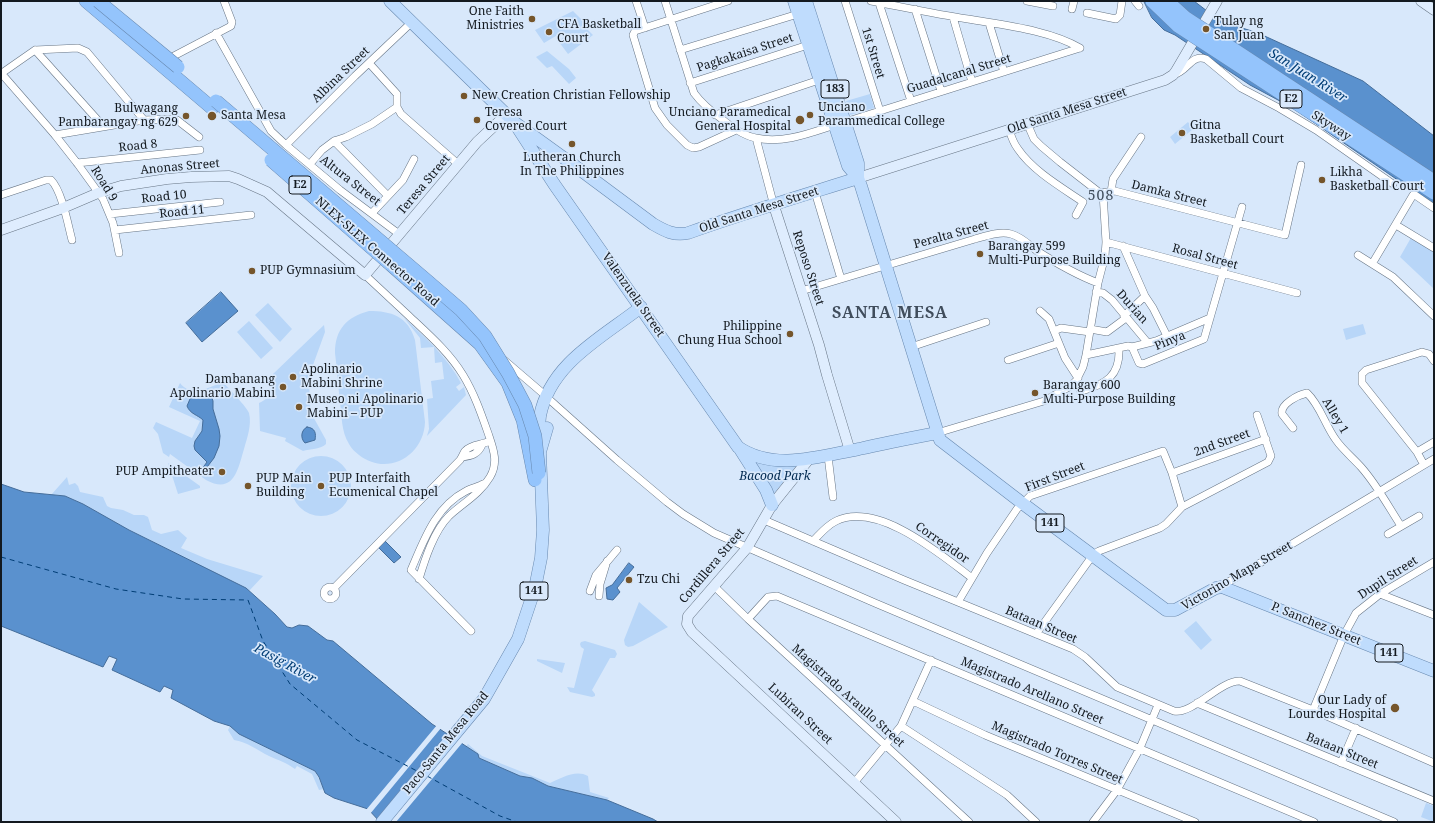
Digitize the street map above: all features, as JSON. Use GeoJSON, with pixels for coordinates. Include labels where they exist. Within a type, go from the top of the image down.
{"type":"FeatureCollection","features":[{"type":"Feature","properties":{"kind":"highway","name":"NLEX-SLEX Connector Road"},"geometry":{"type":"LineString","coordinates":[[86,1],[172,72],[480,344],[508,383],[524,420],[537,477],[535,436],[525,405],[485,336],[461,310],[431,284],[98,1]]}},
{"type":"Feature","properties":{"kind":"highway","name":"Skyway"},"geometry":{"type":"LineString","coordinates":[[1152,1],[1178,26],[1434,193]]}},
{"type":"Feature","properties":{"kind":"highway","name":"Skyway"},"geometry":{"type":"LineString","coordinates":[[1167,1],[1186,18],[1434,181]]}},
{"type":"Feature","properties":{"kind":"main road","name":"Old Santa Mesa Street"},"geometry":{"type":"LineString","coordinates":[[390,1],[533,142],[642,214],[654,224],[674,234],[688,233],[736,216],[774,206],[1027,123],[1158,82],[1173,75]]}},
{"type":"Feature","properties":{"kind":"main road","name":"Victorino Mapa Street"},"geometry":{"type":"LineString","coordinates":[[794,1],[819,80],[840,123]]}},
{"type":"Feature","properties":{"kind":"main road","name":"Victorino Mapa Street"},"geometry":{"type":"LineString","coordinates":[[806,1],[840,123],[848,166],[858,178],[939,438],[942,442],[1022,503],[1166,610],[1175,610],[1220,587]]}},
{"type":"Feature","properties":{"kind":"main road"},"geometry":{"type":"LineString","coordinates":[[1421,1],[1434,9]]}},
{"type":"Feature","properties":{"kind":"main road"},"geometry":{"type":"LineString","coordinates":[[1173,75],[1216,2]]}},
{"type":"Feature","properties":{"kind":"main road","name":"Teresa Street"},"geometry":{"type":"LineString","coordinates":[[364,276],[477,142],[510,118]]}},
{"type":"Feature","properties":{"kind":"main road","name":"Valenzuela Street"},"geometry":{"type":"LineString","coordinates":[[533,142],[554,184],[738,446],[753,455],[770,459],[809,459],[937,433]]}},
{"type":"Feature","properties":{"kind":"main road","name":"Anonas Street"},"geometry":{"type":"LineString","coordinates":[[1,230],[63,208],[98,193],[121,186],[167,179],[229,176],[238,178],[267,192],[364,276]]}},
{"type":"Feature","properties":{"kind":"main road","name":"Reposo Street"},"geometry":{"type":"LineString","coordinates":[[774,206],[819,345],[850,450]]}},
{"type":"Feature","properties":{"kind":"main road","name":"Paco-Santa Mesa Road"},"geometry":{"type":"LineString","coordinates":[[382,822],[484,699],[518,639],[535,588],[541,558],[543,530],[543,451],[540,416],[549,399],[556,377],[568,364],[590,346],[643,310]]}},
{"type":"Feature","properties":{"kind":"main road","name":"Paco-Santa Mesa Road"},"geometry":{"type":"LineString","coordinates":[[543,451],[547,428],[549,399]]}},
{"type":"Feature","properties":{"kind":"main road"},"geometry":{"type":"LineString","coordinates":[[738,446],[766,490],[772,505],[809,459]]}},
{"type":"Feature","properties":{"kind":"main road","name":"Cordillera Street"},"geometry":{"type":"LineString","coordinates":[[687,624],[688,616],[747,548],[772,505]]}},
{"type":"Feature","properties":{"kind":"main road","name":"P. Sanchez Street"},"geometry":{"type":"LineString","coordinates":[[1220,587],[1434,671]]}},
{"type":"Feature","properties":{"kind":"main road","name":"Lubiran Street"},"geometry":{"type":"LineString","coordinates":[[687,624],[692,632],[896,822]]}},
{"type":"Feature","properties":{"kind":"street"},"geometry":{"type":"LineString","coordinates":[[173,65],[168,60],[170,58],[231,26],[232,24],[224,1]]}},
{"type":"Feature","properties":{"kind":"street"},"geometry":{"type":"LineString","coordinates":[[636,1],[645,28]]}},
{"type":"Feature","properties":{"kind":"street","name":"Guadalcanal Street"},"geometry":{"type":"LineString","coordinates":[[664,1],[694,93],[715,115],[736,130],[756,138],[788,138],[801,136],[1080,48],[1070,42],[1021,28],[989,23]]}},
{"type":"Feature","properties":{"kind":"street"},"geometry":{"type":"LineString","coordinates":[[728,1],[635,31],[633,36],[655,108],[667,125],[687,145],[692,148],[699,147],[736,130]]}},
{"type":"Feature","properties":{"kind":"street","name":"1st Street"},"geometry":{"type":"LineString","coordinates":[[845,1],[880,111]]}},
{"type":"Feature","properties":{"kind":"street"},"geometry":{"type":"LineString","coordinates":[[871,1],[989,23],[1004,72]]}},
{"type":"Feature","properties":{"kind":"street"},"geometry":{"type":"LineString","coordinates":[[1027,1],[1053,6]]}},
{"type":"Feature","properties":{"kind":"street"},"geometry":{"type":"LineString","coordinates":[[1072,9],[1074,1]]}},
{"type":"Feature","properties":{"kind":"street"},"geometry":{"type":"LineString","coordinates":[[1087,13],[1116,19],[1120,15],[1122,1]]}},
{"type":"Feature","properties":{"kind":"street"},"geometry":{"type":"LineString","coordinates":[[879,3],[911,101]]}},
{"type":"Feature","properties":{"kind":"street"},"geometry":{"type":"LineString","coordinates":[[915,9],[941,91]]}},
{"type":"Feature","properties":{"kind":"street"},"geometry":{"type":"LineString","coordinates":[[680,50],[798,14]]}},
{"type":"Feature","properties":{"kind":"street"},"geometry":{"type":"LineString","coordinates":[[953,17],[972,82]]}},
{"type":"Feature","properties":{"kind":"street","name":"Albina Street"},"geometry":{"type":"LineString","coordinates":[[286,145],[412,22]]}},
{"type":"Feature","properties":{"kind":"street","name":"Altura Street"},"geometry":{"type":"LineString","coordinates":[[216,33],[271,130],[286,145],[340,190],[399,234]]}},
{"type":"Feature","properties":{"kind":"street","name":"Pagkakaisa Street"},"geometry":{"type":"LineString","coordinates":[[690,83],[808,44]]}},
{"type":"Feature","properties":{"kind":"street"},"geometry":{"type":"LineString","coordinates":[[1,73],[35,50],[83,49],[144,120]]}},
{"type":"Feature","properties":{"kind":"street"},"geometry":{"type":"LineString","coordinates":[[35,50],[103,126]]}},
{"type":"Feature","properties":{"kind":"street"},"geometry":{"type":"LineString","coordinates":[[1173,75],[1184,71],[1194,59],[1201,57],[1206,59],[1241,88],[1316,130],[1393,184]]}},
{"type":"Feature","properties":{"kind":"street"},"geometry":{"type":"LineString","coordinates":[[369,63],[398,94],[397,107],[401,114],[458,164]]}},
{"type":"Feature","properties":{"kind":"street","name":"Road 9"},"geometry":{"type":"LineString","coordinates":[[1,73],[55,135],[103,199],[110,214],[118,253]]}},
{"type":"Feature","properties":{"kind":"street"},"geometry":{"type":"LineString","coordinates":[[715,115],[819,80]]}},
{"type":"Feature","properties":{"kind":"street"},"geometry":{"type":"LineString","coordinates":[[310,164],[322,150],[334,142],[372,124],[397,107]]}},
{"type":"Feature","properties":{"kind":"street"},"geometry":{"type":"LineString","coordinates":[[55,135],[144,120],[177,120],[199,138]]}},
{"type":"Feature","properties":{"kind":"street","name":"Damka Street"},"geometry":{"type":"LineString","coordinates":[[1027,123],[1034,139],[1041,146],[1096,191],[1115,191],[1286,235],[1301,165]]}},
{"type":"Feature","properties":{"kind":"street"},"geometry":{"type":"LineString","coordinates":[[1009,129],[1017,149],[1031,164],[1058,186],[1083,202],[1076,215]]}},
{"type":"Feature","properties":{"kind":"street"},"geometry":{"type":"LineString","coordinates":[[937,433],[1044,401],[1069,387],[1077,379],[1083,367],[1086,355],[1096,292],[1105,256],[1107,192],[1113,179],[1141,137]]}},
{"type":"Feature","properties":{"kind":"street","name":"Reposo Street"},"geometry":{"type":"LineString","coordinates":[[756,138],[774,206]]}},
{"type":"Feature","properties":{"kind":"street"},"geometry":{"type":"LineString","coordinates":[[334,142],[388,196]]}},
{"type":"Feature","properties":{"kind":"street","name":"Road 8"},"geometry":{"type":"LineString","coordinates":[[77,163],[200,150]]}},
{"type":"Feature","properties":{"kind":"street"},"geometry":{"type":"LineString","coordinates":[[372,213],[403,180],[414,159]]}},
{"type":"Feature","properties":{"kind":"street"},"geometry":{"type":"LineString","coordinates":[[3,192],[46,180],[51,180],[63,208],[72,240]]}},
{"type":"Feature","properties":{"kind":"street"},"geometry":{"type":"LineString","coordinates":[[815,192],[841,279]]}},
{"type":"Feature","properties":{"kind":"street"},"geometry":{"type":"LineString","coordinates":[[1372,264],[1413,195],[1434,208]]}},
{"type":"Feature","properties":{"kind":"street","name":"Road 10"},"geometry":{"type":"LineString","coordinates":[[110,214],[220,202]]}},
{"type":"Feature","properties":{"kind":"street"},"geometry":{"type":"LineString","coordinates":[[1086,355],[1156,341],[1210,318],[1242,207]]}},
{"type":"Feature","properties":{"kind":"street","name":"Road 11"},"geometry":{"type":"LineString","coordinates":[[114,230],[251,215]]}},
{"type":"Feature","properties":{"kind":"street"},"geometry":{"type":"LineString","coordinates":[[1396,225],[1434,248]]}},
{"type":"Feature","properties":{"kind":"street","name":"Peralta Street"},"geometry":{"type":"LineString","coordinates":[[801,291],[994,234],[1011,234],[1018,237],[1084,278],[1098,283]]}},
{"type":"Feature","properties":{"kind":"street","name":"Rosal Street"},"geometry":{"type":"LineString","coordinates":[[1106,242],[1297,293]]}},
{"type":"Feature","properties":{"kind":"street"},"geometry":{"type":"LineString","coordinates":[[1123,246],[1145,296],[1153,308],[1167,336]]}},
{"type":"Feature","properties":{"kind":"street"},"geometry":{"type":"LineString","coordinates":[[1358,256],[1393,277],[1434,316]]}},
{"type":"Feature","properties":{"kind":"street","name":"Anonas Street"},"geometry":{"type":"LineString","coordinates":[[364,276],[426,332],[458,368],[472,392],[495,457],[493,472],[485,484],[476,495],[447,518],[440,528],[425,558],[419,579]]}},
{"type":"Feature","properties":{"kind":"street","name":"Durian"},"geometry":{"type":"LineString","coordinates":[[1096,292],[1103,293],[1112,300],[1148,342]]}},
{"type":"Feature","properties":{"kind":"street"},"geometry":{"type":"LineString","coordinates":[[1054,331],[1061,328],[1106,332],[1125,317],[1145,296]]}},
{"type":"Feature","properties":{"kind":"street"},"geometry":{"type":"LineString","coordinates":[[1040,311],[1049,319],[1065,358],[1077,379],[1080,390],[1082,391],[1099,386],[1108,380],[1114,373],[1118,364],[1118,349]]}},
{"type":"Feature","properties":{"kind":"street","name":"Pinya"},"geometry":{"type":"LineString","coordinates":[[1132,347],[1139,363],[1143,364],[1204,339],[1210,318]]}},
{"type":"Feature","properties":{"kind":"street"},"geometry":{"type":"LineString","coordinates":[[911,347],[986,322]]}},
{"type":"Feature","properties":{"kind":"street"},"geometry":{"type":"LineString","coordinates":[[469,330],[617,460],[684,514],[714,533],[1394,822]]}},
{"type":"Feature","properties":{"kind":"street"},"geometry":{"type":"LineString","coordinates":[[1008,360],[1059,343]]}},
{"type":"Feature","properties":{"kind":"street"},"geometry":{"type":"LineString","coordinates":[[1424,465],[1417,452],[1362,383],[1361,379],[1366,370],[1422,352],[1429,354],[1434,361]]}},
{"type":"Feature","properties":{"kind":"street","name":"Alley 1"},"geometry":{"type":"LineString","coordinates":[[1294,428],[1282,414],[1282,408],[1286,403],[1307,393],[1313,400],[1329,430],[1337,441],[1362,468],[1380,491]]}},
{"type":"Feature","properties":{"kind":"street"},"geometry":{"type":"LineString","coordinates":[[1257,415],[1266,439]]}},
{"type":"Feature","properties":{"kind":"street","name":"2nd Street"},"geometry":{"type":"LineString","coordinates":[[1036,634],[1093,555],[1099,551],[1163,526],[1182,507],[1268,462],[1271,456],[1266,439],[1172,473]]}},
{"type":"Feature","properties":{"kind":"street"},"geometry":{"type":"LineString","coordinates":[[334,588],[462,457],[465,452],[476,445],[482,445],[490,441]]}},
{"type":"Feature","properties":{"kind":"street"},"geometry":{"type":"LineString","coordinates":[[1417,452],[1434,442]]}},
{"type":"Feature","properties":{"kind":"street","name":"First Street"},"geometry":{"type":"LineString","coordinates":[[958,602],[972,578],[1022,503],[1030,496],[1163,451],[1172,473]]}},
{"type":"Feature","properties":{"kind":"street"},"geometry":{"type":"LineString","coordinates":[[828,456],[832,497]]}},
{"type":"Feature","properties":{"kind":"street","name":"Victorino Mapa Street"},"geometry":{"type":"LineString","coordinates":[[1220,587],[1434,459]]}},
{"type":"Feature","properties":{"kind":"street"},"geometry":{"type":"LineString","coordinates":[[1172,473],[1182,507]]}},
{"type":"Feature","properties":{"kind":"street"},"geometry":{"type":"LineString","coordinates":[[471,631],[411,570],[431,525],[440,512],[465,491],[485,484]]}},
{"type":"Feature","properties":{"kind":"street"},"geometry":{"type":"LineString","coordinates":[[1380,491],[1401,526]]}},
{"type":"Feature","properties":{"kind":"street"},"geometry":{"type":"LineString","coordinates":[[1388,534],[1419,516]]}},
{"type":"Feature","properties":{"kind":"street","name":"Corregidor"},"geometry":{"type":"LineString","coordinates":[[813,541],[825,528],[837,520],[853,517],[874,519],[901,529],[926,543],[972,578]]}},
{"type":"Feature","properties":{"kind":"street","name":"Bataan Street"},"geometry":{"type":"LineString","coordinates":[[764,520],[1079,653],[1117,687],[1158,705],[1178,712],[1197,703],[1434,801]]}},
{"type":"Feature","properties":{"kind":"street"},"geometry":{"type":"LineString","coordinates":[[590,591],[596,575],[617,550]]}},
{"type":"Feature","properties":{"kind":"street"},"geometry":{"type":"LineString","coordinates":[[599,596],[600,584],[608,560]]}},
{"type":"Feature","properties":{"kind":"street","name":"Dupil Street"},"geometry":{"type":"LineString","coordinates":[[1313,710],[1344,635],[1356,613],[1380,594],[1434,562]]}},
{"type":"Feature","properties":{"kind":"street","name":"Magistrado Araullo Street"},"geometry":{"type":"LineString","coordinates":[[714,586],[969,822]]}},
{"type":"Feature","properties":{"kind":"street"},"geometry":{"type":"LineString","coordinates":[[1380,594],[1434,616]]}},
{"type":"Feature","properties":{"kind":"street","name":"Magistrado Arellano Street"},"geometry":{"type":"LineString","coordinates":[[748,619],[768,597],[777,596],[1314,822]]}},
{"type":"Feature","properties":{"kind":"street"},"geometry":{"type":"LineString","coordinates":[[854,783],[901,726],[931,660]]}},
{"type":"Feature","properties":{"kind":"street"},"geometry":{"type":"LineString","coordinates":[[1197,703],[1231,682],[1242,682],[1356,728],[1434,763]]}},
{"type":"Feature","properties":{"kind":"street","name":"Magistrado Torres Street"},"geometry":{"type":"LineString","coordinates":[[913,701],[985,735],[1195,822]]}},
{"type":"Feature","properties":{"kind":"street"},"geometry":{"type":"LineString","coordinates":[[1093,822],[1117,790],[1140,748],[1158,705]]}},
{"type":"Feature","properties":{"kind":"street"},"geometry":{"type":"LineString","coordinates":[[901,726],[1007,795],[1036,822]]}},
{"type":"Feature","properties":{"kind":"street"},"geometry":{"type":"LineString","coordinates":[[1341,763],[1356,728]]}},
{"type":"Feature","properties":{"kind":"green space"},"geometry":{"type":"Polygon","coordinates":[[[573,11],[588,26],[586,28],[593,35],[568,54],[559,42],[564,36],[561,33],[544,43],[535,30],[573,11]]]}},
{"type":"Feature","properties":{"kind":"green space"},"geometry":{"type":"Polygon","coordinates":[[[547,51],[569,69],[576,78],[569,84],[552,66],[547,68],[536,57],[547,51]]]}},
{"type":"Feature","properties":{"kind":"green space"},"geometry":{"type":"Polygon","coordinates":[[[870,94],[874,108],[850,115],[846,101],[870,94]]]}},
{"type":"Feature","properties":{"kind":"green space","name":"Gitna Basketball Court"},"geometry":{"type":"Polygon","coordinates":[[[1188,122],[1193,129],[1175,144],[1170,137],[1188,122]]]}},
{"type":"Feature","properties":{"kind":"green space"},"geometry":{"type":"Polygon","coordinates":[[[1412,236],[1434,251],[1434,289],[1400,257],[1412,236]]]}},
{"type":"Feature","properties":{"kind":"green space"},"geometry":{"type":"Polygon","coordinates":[[[268,303],[292,329],[280,342],[255,315],[268,303]]]}},
{"type":"Feature","properties":{"kind":"green space"},"geometry":{"type":"Polygon","coordinates":[[[369,311],[384,312],[398,316],[408,325],[415,340],[425,422],[423,434],[418,445],[411,453],[402,460],[392,463],[381,464],[370,461],[358,454],[346,439],[342,423],[335,353],[337,337],[344,325],[354,317],[369,311]]]}},
{"type":"Feature","properties":{"kind":"green space"},"geometry":{"type":"Polygon","coordinates":[[[404,318],[428,340],[443,356],[461,383],[456,387],[459,391],[464,387],[466,395],[427,436],[429,429],[427,399],[433,398],[431,381],[444,379],[442,362],[435,363],[434,347],[421,348],[420,338],[404,318]]]}},
{"type":"Feature","properties":{"kind":"green space"},"geometry":{"type":"Polygon","coordinates":[[[249,321],[273,348],[261,359],[237,332],[249,321]]]}},
{"type":"Feature","properties":{"kind":"green space"},"geometry":{"type":"Polygon","coordinates":[[[1363,324],[1366,334],[1346,340],[1343,329],[1363,324]]]}},
{"type":"Feature","properties":{"kind":"green space"},"geometry":{"type":"Polygon","coordinates":[[[324,325],[325,332],[309,376],[310,411],[326,440],[326,444],[318,448],[303,451],[285,441],[286,438],[260,431],[259,403],[267,398],[273,391],[275,378],[273,374],[324,325]]]}},
{"type":"Feature","properties":{"kind":"green space"},"geometry":{"type":"Polygon","coordinates":[[[223,382],[248,410],[250,427],[237,472],[229,482],[215,484],[206,480],[170,454],[169,457],[163,453],[158,434],[153,428],[156,422],[192,438],[200,421],[169,407],[180,383],[184,387],[195,391],[223,382]]]}},
{"type":"Feature","properties":{"kind":"green space"},"geometry":{"type":"Polygon","coordinates":[[[321,456],[337,461],[342,465],[346,470],[351,486],[346,502],[342,507],[337,511],[321,516],[305,511],[300,507],[296,502],[291,486],[296,470],[300,465],[305,461],[321,456]]]}},
{"type":"Feature","properties":{"kind":"green space","name":"Bacood Park"},"geometry":{"type":"Polygon","coordinates":[[[747,457],[800,464],[775,499],[747,457]]]}},
{"type":"Feature","properties":{"kind":"green space"},"geometry":{"type":"Polygon","coordinates":[[[168,463],[200,486],[200,488],[178,494],[168,463]]]}},
{"type":"Feature","properties":{"kind":"green space"},"geometry":{"type":"Polygon","coordinates":[[[67,477],[69,485],[75,483],[80,492],[103,497],[107,506],[111,508],[123,510],[134,515],[144,515],[148,517],[152,530],[161,534],[178,530],[187,538],[181,548],[207,559],[263,576],[249,591],[129,530],[83,504],[65,496],[51,495],[67,477]]]}},
{"type":"Feature","properties":{"kind":"green space"},"geometry":{"type":"Polygon","coordinates":[[[639,602],[668,627],[633,646],[628,647],[625,645],[624,640],[639,602]]]}},
{"type":"Feature","properties":{"kind":"green space"},"geometry":{"type":"Polygon","coordinates":[[[1196,621],[1212,640],[1201,650],[1184,631],[1196,621]]]}},
{"type":"Feature","properties":{"kind":"green space"},"geometry":{"type":"Polygon","coordinates":[[[585,641],[615,650],[617,654],[615,658],[610,658],[592,690],[595,696],[592,697],[570,692],[567,687],[574,688],[584,649],[580,644],[581,642],[585,641]]]}},
{"type":"Feature","properties":{"kind":"green space"},"geometry":{"type":"Polygon","coordinates":[[[537,659],[565,663],[562,673],[537,661],[537,659]]]}},
{"type":"Feature","properties":{"kind":"green space"},"geometry":{"type":"Polygon","coordinates":[[[230,726],[239,734],[315,771],[324,789],[319,790],[312,774],[297,766],[295,769],[248,744],[234,740],[228,730],[230,726]]]}},
{"type":"Feature","properties":{"kind":"green space"},"geometry":{"type":"Polygon","coordinates":[[[468,744],[482,756],[550,783],[569,775],[579,773],[583,774],[588,776],[590,792],[609,798],[607,800],[548,786],[532,778],[520,776],[479,758],[478,754],[466,746],[468,744]]]}},
{"type":"Feature","properties":{"kind":"green space"},"geometry":{"type":"Polygon","coordinates":[[[1426,803],[1434,806],[1434,822],[1421,817],[1426,803]]]}},
{"type":"Feature","properties":{"kind":"water","name":"San Juan River"},"geometry":{"type":"Polygon","coordinates":[[[1144,1],[1194,1],[1220,21],[1258,33],[1363,81],[1434,136],[1434,205],[1293,108],[1250,85],[1175,35],[1164,30],[1152,18],[1144,1]]]}},
{"type":"Feature","properties":{"kind":"water"},"geometry":{"type":"Polygon","coordinates":[[[221,292],[238,311],[202,342],[186,323],[221,292]]]}},
{"type":"Feature","properties":{"kind":"water"},"geometry":{"type":"Polygon","coordinates":[[[198,395],[206,395],[212,398],[213,409],[220,436],[219,446],[214,458],[201,475],[199,473],[207,462],[195,450],[194,446],[195,441],[202,431],[203,420],[192,413],[187,406],[190,399],[198,395]]]}},
{"type":"Feature","properties":{"kind":"water"},"geometry":{"type":"Polygon","coordinates":[[[307,427],[314,430],[315,440],[305,443],[302,439],[302,434],[303,430],[307,427]]]}},
{"type":"Feature","properties":{"kind":"water","name":"Pasig River"},"geometry":{"type":"Polygon","coordinates":[[[1,484],[24,492],[65,496],[83,504],[129,530],[246,588],[287,627],[292,628],[299,625],[308,626],[327,640],[333,641],[432,724],[478,754],[479,758],[520,776],[532,778],[548,786],[607,800],[658,822],[380,822],[368,809],[334,798],[325,793],[315,771],[239,734],[230,726],[214,721],[171,698],[173,690],[164,686],[160,692],[112,670],[117,659],[109,656],[103,667],[1,626],[1,484]]]}},
{"type":"Feature","properties":{"kind":"water"},"geometry":{"type":"Polygon","coordinates":[[[384,540],[401,557],[394,563],[378,547],[384,540]]]}},
{"type":"Feature","properties":{"kind":"water"},"geometry":{"type":"Polygon","coordinates":[[[629,563],[634,567],[617,588],[620,592],[613,600],[607,599],[606,588],[612,585],[629,563]]]}},
{"type":"Feature","properties":{"kind":"pier"},"geometry":{"type":"Polygon","coordinates":[[[437,725],[441,728],[370,814],[366,810],[437,725]]]}},
{"type":"Feature","properties":{"kind":"pier"},"geometry":{"type":"Polygon","coordinates":[[[450,734],[463,742],[396,822],[377,822],[450,734]]]}},
{"type":"Feature","properties":{"kind":"ferry route"},"geometry":{"type":"LineString","coordinates":[[1,557],[116,589],[183,599],[248,600],[263,641],[290,684],[357,740],[417,771]]}},
{"type":"Feature","properties":{"kind":"ferry route"},"geometry":{"type":"LineString","coordinates":[[427,776],[500,816],[517,822]]}},
{"type":"Feature","properties":{"kind":"place","name":"One Faith Ministries"},"geometry":{"type":"Point","coordinates":[532,19]}},
{"type":"Feature","properties":{"kind":"place","name":"Tulay ng San Juan"},"geometry":{"type":"Point","coordinates":[1206,29]}},
{"type":"Feature","properties":{"kind":"place","name":"CFA Basketball Court"},"geometry":{"type":"Point","coordinates":[549,32]}},
{"type":"Feature","properties":{"kind":"place","name":"New Creation Christian Fellowship"},"geometry":{"type":"Point","coordinates":[464,96]}},
{"type":"Feature","properties":{"kind":"place","name":"Unciano Parammedical College"},"geometry":{"type":"Point","coordinates":[810,115]}},
{"type":"Feature","properties":{"kind":"place","name":"Bulwagang Pambarangay ng 629"},"geometry":{"type":"Point","coordinates":[186,116]}},
{"type":"Feature","properties":{"kind":"place","name":"Santa Mesa"},"geometry":{"type":"Point","coordinates":[212,116]}},
{"type":"Feature","properties":{"kind":"place","name":"Teresa Covered Court"},"geometry":{"type":"Point","coordinates":[477,120]}},
{"type":"Feature","properties":{"kind":"place","name":"Unciano Paramedical General Hospital"},"geometry":{"type":"Point","coordinates":[800,120]}},
{"type":"Feature","properties":{"kind":"place","name":"Gitna Basketball Court"},"geometry":{"type":"Point","coordinates":[1182,133]}},
{"type":"Feature","properties":{"kind":"place","name":"Lutheran Church In The Philippines"},"geometry":{"type":"Point","coordinates":[572,144]}},
{"type":"Feature","properties":{"kind":"place","name":"Likha Basketball Court"},"geometry":{"type":"Point","coordinates":[1322,180]}},
{"type":"Feature","properties":{"kind":"place","name":"Barangay 599 Multi-Purpose Building"},"geometry":{"type":"Point","coordinates":[980,254]}},
{"type":"Feature","properties":{"kind":"place","name":"PUP Gymnasium"},"geometry":{"type":"Point","coordinates":[252,271]}},
{"type":"Feature","properties":{"kind":"place","name":"Philippine Chung Hua School"},"geometry":{"type":"Point","coordinates":[790,334]}},
{"type":"Feature","properties":{"kind":"place","name":"Apolinario Mabini Shrine"},"geometry":{"type":"Point","coordinates":[293,377]}},
{"type":"Feature","properties":{"kind":"place","name":"Dambanang Apolinario Mabini"},"geometry":{"type":"Point","coordinates":[283,387]}},
{"type":"Feature","properties":{"kind":"place","name":"Barangay 600 Multi-Purpose Building"},"geometry":{"type":"Point","coordinates":[1035,393]}},
{"type":"Feature","properties":{"kind":"place","name":"Museo ni Apolinario Mabini – PUP"},"geometry":{"type":"Point","coordinates":[299,407]}},
{"type":"Feature","properties":{"kind":"place","name":"PUP Ampitheater"},"geometry":{"type":"Point","coordinates":[222,472]}},
{"type":"Feature","properties":{"kind":"place","name":"PUP Main Building"},"geometry":{"type":"Point","coordinates":[248,486]}},
{"type":"Feature","properties":{"kind":"place","name":"PUP Interfaith Ecumenical Chapel"},"geometry":{"type":"Point","coordinates":[321,486]}},
{"type":"Feature","properties":{"kind":"place","name":"Tzu Chi"},"geometry":{"type":"Point","coordinates":[629,580]}},
{"type":"Feature","properties":{"kind":"place","name":"Our Lady of Lourdes Hospital"},"geometry":{"type":"Point","coordinates":[1395,708]}},
{"type":"Feature","properties":{"kind":"district","name":"508"},"geometry":{"type":"Point","coordinates":[1101,196]}},
{"type":"Feature","properties":{"kind":"district","name":"SANTA MESA"},"geometry":{"type":"Point","coordinates":[890,313]}}]}
